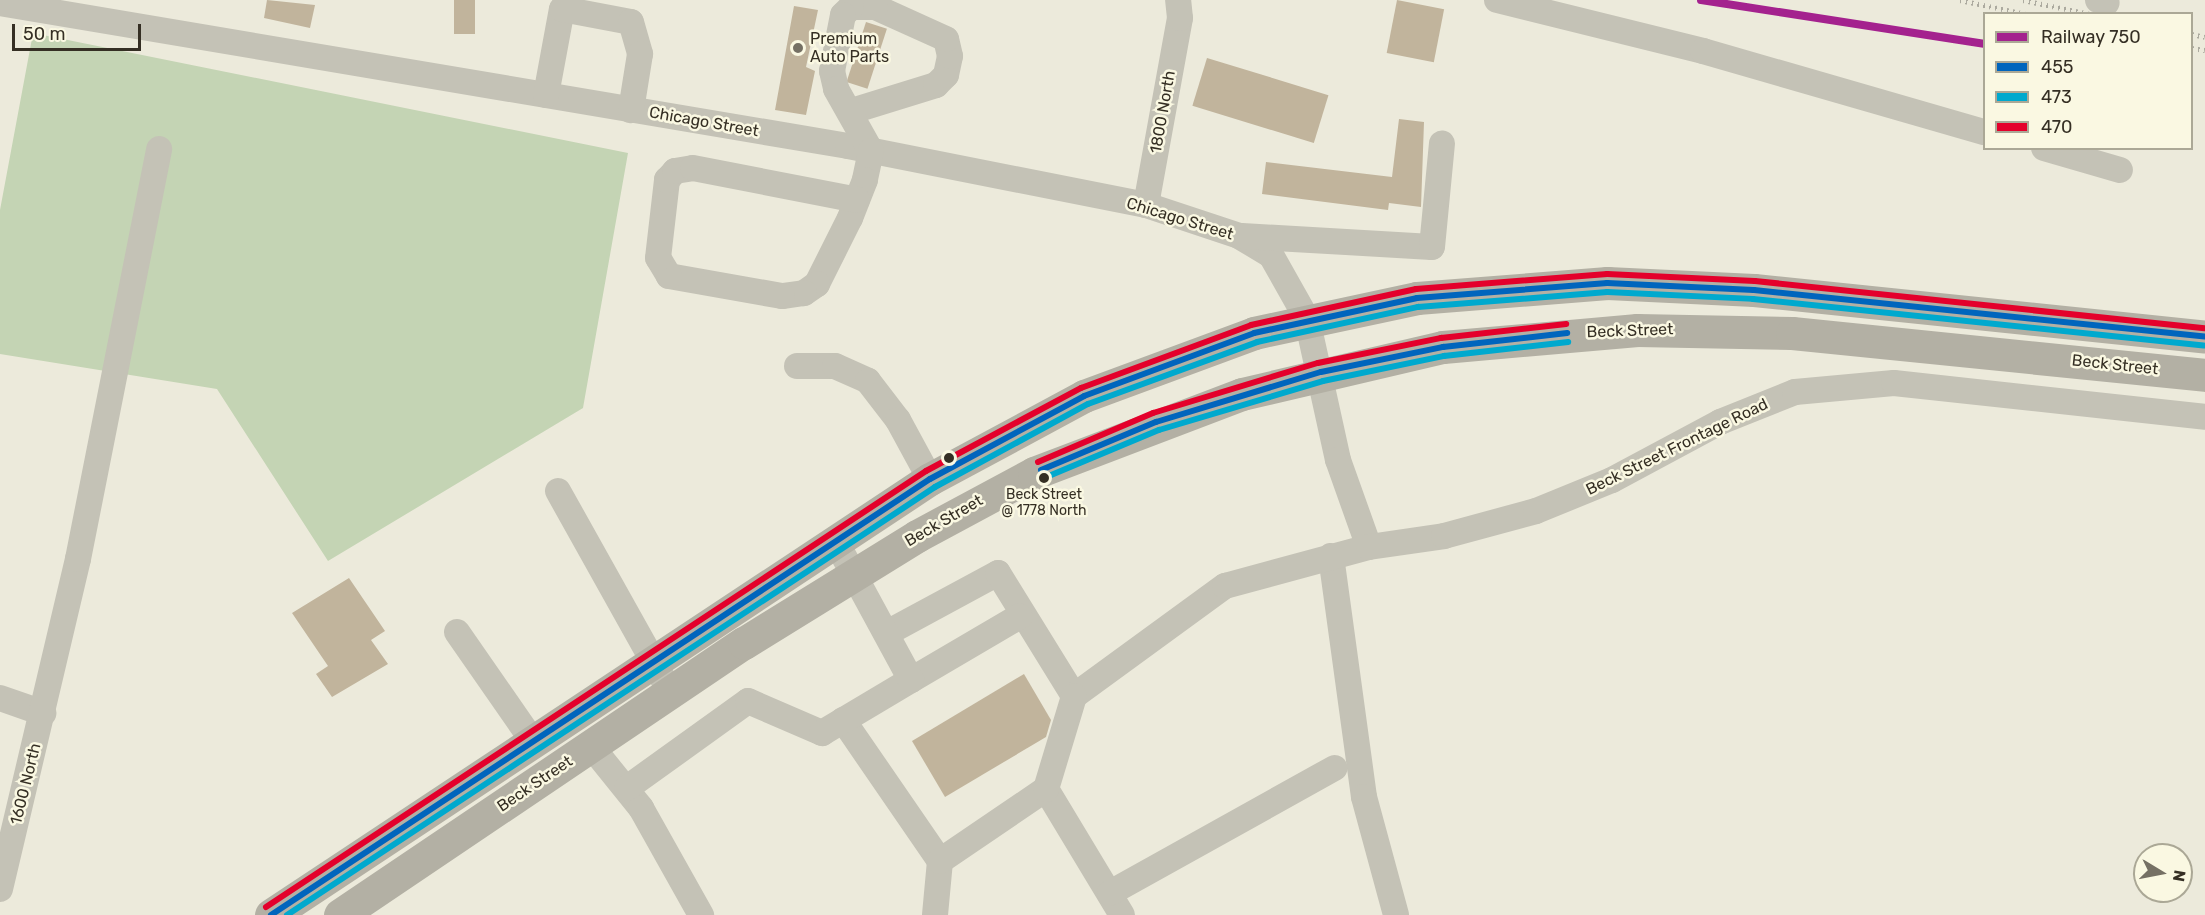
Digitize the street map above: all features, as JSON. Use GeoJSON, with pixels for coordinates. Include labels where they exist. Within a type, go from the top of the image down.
{"type":"FeatureCollection","features":[{"type":"Feature","properties":{"kind":"main road"},"geometry":{"type":"LineString","coordinates":[[271,915],[650,660],[930,479],[1036,419],[1116,382],[1307,319],[1418,298],[1607,283],[1754,290],[2205,338]]}},
{"type":"Feature","properties":{"kind":"main road","name":"Beck Street"},"geometry":{"type":"LineString","coordinates":[[340,915],[670,693],[854,574],[975,502],[1054,464],[1156,422],[1321,372],[1506,339],[1712,330],[2205,375]]}},
{"type":"Feature","properties":{"kind":"street"},"geometry":{"type":"LineString","coordinates":[[1497,0],[1703,51],[1983,132]]}},
{"type":"Feature","properties":{"kind":"street","name":"Chicago Street"},"geometry":{"type":"LineString","coordinates":[[0,3],[871,151],[1146,205],[1239,236],[1271,255],[1307,319],[1321,372]]}},
{"type":"Feature","properties":{"kind":"street","name":"1800 North"},"geometry":{"type":"LineString","coordinates":[[1146,205],[1182,6]]}},
{"type":"Feature","properties":{"kind":"street"},"geometry":{"type":"LineString","coordinates":[[852,111],[936,85],[946,75],[950,56],[946,39],[875,7],[852,7],[843,15],[831,71],[836,89],[852,111],[871,151],[857,200],[817,284],[804,293],[782,296],[669,276],[658,258],[668,180],[675,171],[693,168],[857,200]]}},
{"type":"Feature","properties":{"kind":"street"},"geometry":{"type":"LineString","coordinates":[[546,95],[561,9],[631,22],[640,54],[631,110]]}},
{"type":"Feature","properties":{"kind":"street"},"geometry":{"type":"LineString","coordinates":[[1239,236],[1432,247],[1442,143]]}},
{"type":"Feature","properties":{"kind":"street","name":"1600 North"},"geometry":{"type":"LineString","coordinates":[[0,889],[5,847],[43,713],[159,149]]}},
{"type":"Feature","properties":{"kind":"street"},"geometry":{"type":"LineString","coordinates":[[2050,150],[2120,170]]}},
{"type":"Feature","properties":{"kind":"street"},"geometry":{"type":"LineString","coordinates":[[797,366],[835,366],[868,381],[898,420],[930,479]]}},
{"type":"Feature","properties":{"kind":"street"},"geometry":{"type":"LineString","coordinates":[[1321,372],[1338,460],[1369,547]]}},
{"type":"Feature","properties":{"kind":"street","name":"Beck Street Frontage Road"},"geometry":{"type":"LineString","coordinates":[[1074,696],[1224,586],[1331,556],[1369,547],[1444,536],[1536,511],[1761,403],[1833,385],[1929,386],[2205,417]]}},
{"type":"Feature","properties":{"kind":"street"},"geometry":{"type":"LineString","coordinates":[[558,491],[670,693]]}},
{"type":"Feature","properties":{"kind":"street"},"geometry":{"type":"LineString","coordinates":[[835,540],[911,680]]}},
{"type":"Feature","properties":{"kind":"street"},"geometry":{"type":"LineString","coordinates":[[1331,556],[1364,797],[1396,915]]}},
{"type":"Feature","properties":{"kind":"street"},"geometry":{"type":"LineString","coordinates":[[887,633],[998,573],[1020,616],[1074,696],[1046,789],[940,861]]}},
{"type":"Feature","properties":{"kind":"street"},"geometry":{"type":"LineString","coordinates":[[627,788],[748,700],[822,733],[1020,616]]}},
{"type":"Feature","properties":{"kind":"street"},"geometry":{"type":"LineString","coordinates":[[457,632],[532,740]]}},
{"type":"Feature","properties":{"kind":"street"},"geometry":{"type":"LineString","coordinates":[[0,698],[43,713]]}},
{"type":"Feature","properties":{"kind":"street"},"geometry":{"type":"LineString","coordinates":[[843,720],[940,861],[935,915]]}},
{"type":"Feature","properties":{"kind":"street"},"geometry":{"type":"LineString","coordinates":[[591,746],[627,788],[701,915]]}},
{"type":"Feature","properties":{"kind":"street"},"geometry":{"type":"LineString","coordinates":[[1110,893],[1335,768]]}},
{"type":"Feature","properties":{"kind":"street"},"geometry":{"type":"LineString","coordinates":[[1046,789],[1122,915]]}},
{"type":"Feature","properties":{"kind":"green space"},"geometry":{"type":"Polygon","coordinates":[[[33,33],[628,153],[583,408],[328,561],[217,389],[0,354],[0,210],[33,33]]]}},
{"type":"Feature","properties":{"kind":"building"},"geometry":{"type":"Polygon","coordinates":[[[267,0],[315,5],[310,28],[264,18],[267,0]]]}},
{"type":"Feature","properties":{"kind":"building"},"geometry":{"type":"Polygon","coordinates":[[[454,0],[475,0],[475,34],[454,34],[454,0]]]}},
{"type":"Feature","properties":{"kind":"building"},"geometry":{"type":"Polygon","coordinates":[[[1397,0],[1444,9],[1434,62],[1387,53],[1397,0]]]}},
{"type":"Feature","properties":{"kind":"building","name":"Premium Auto Parts"},"geometry":{"type":"Polygon","coordinates":[[[794,6],[818,10],[806,67],[815,71],[806,115],[775,110],[794,6]]]}},
{"type":"Feature","properties":{"kind":"building"},"geometry":{"type":"Polygon","coordinates":[[[866,22],[887,29],[867,89],[847,82],[866,22]]]}},
{"type":"Feature","properties":{"kind":"building"},"geometry":{"type":"Polygon","coordinates":[[[1207,58],[1328,95],[1314,143],[1192,106],[1207,58]]]}},
{"type":"Feature","properties":{"kind":"building"},"geometry":{"type":"Polygon","coordinates":[[[1399,119],[1424,122],[1421,207],[1389,203],[1388,210],[1262,194],[1266,162],[1392,177],[1399,119]]]}},
{"type":"Feature","properties":{"kind":"building"},"geometry":{"type":"Polygon","coordinates":[[[349,578],[385,631],[371,640],[388,664],[332,697],[316,674],[328,666],[292,613],[349,578]]]}},
{"type":"Feature","properties":{"kind":"building"},"geometry":{"type":"Polygon","coordinates":[[[1024,674],[1051,720],[1046,737],[945,797],[912,741],[1024,674]]]}},
{"type":"Feature","properties":{"kind":"railway"},"geometry":{"type":"LineString","coordinates":[[1960,0],[2017,12]]}},
{"type":"Feature","properties":{"kind":"railway"},"geometry":{"type":"LineString","coordinates":[[2023,0],[2080,12]]}},
{"type":"Feature","properties":{"kind":"railway"},"geometry":{"type":"LineString","coordinates":[[2193,34],[2205,37]]}},
{"type":"Feature","properties":{"kind":"railway"},"geometry":{"type":"LineString","coordinates":[[2193,48],[2205,50]]}},
{"type":"Feature","properties":{"kind":"rail line","name":"750"},"geometry":{"type":"LineString","coordinates":[[1701,0],[1983,44]]}},
{"type":"Feature","properties":{"kind":"transit line","name":"470"},"geometry":{"type":"LineString","coordinates":[[266,907],[926,471],[1081,388],[1251,325],[1416,289],[1607,274],[1755,281],[2205,328]]}},
{"type":"Feature","properties":{"kind":"transit line","name":"455"},"geometry":{"type":"LineString","coordinates":[[271,915],[930,479],[1084,396],[1254,333],[1417,298],[1607,283],[1754,290],[2205,337]]}},
{"type":"Feature","properties":{"kind":"transit line","name":"473"},"geometry":{"type":"LineString","coordinates":[[287,915],[935,487],[1088,404],[1257,342],[1418,307],[1607,292],[1753,299],[2204,346]]}},
{"type":"Feature","properties":{"kind":"transit line","name":"470"},"geometry":{"type":"LineString","coordinates":[[1038,462],[1153,413],[1318,363],[1441,338],[1566,324]]}},
{"type":"Feature","properties":{"kind":"transit line","name":"455"},"geometry":{"type":"LineString","coordinates":[[1041,470],[1156,422],[1321,372],[1443,347],[1567,333]]}},
{"type":"Feature","properties":{"kind":"transit line","name":"473"},"geometry":{"type":"LineString","coordinates":[[1044,478],[1159,430],[1323,381],[1444,356],[1568,342]]}},
{"type":"Feature","properties":{"kind":"place","name":"Premium Auto Parts"},"geometry":{"type":"Point","coordinates":[798,48]}},
{"type":"Feature","properties":{"kind":"place","name":"Beck Street @ 1778 North"},"geometry":{"type":"Point","coordinates":[1044,478]}}]}
